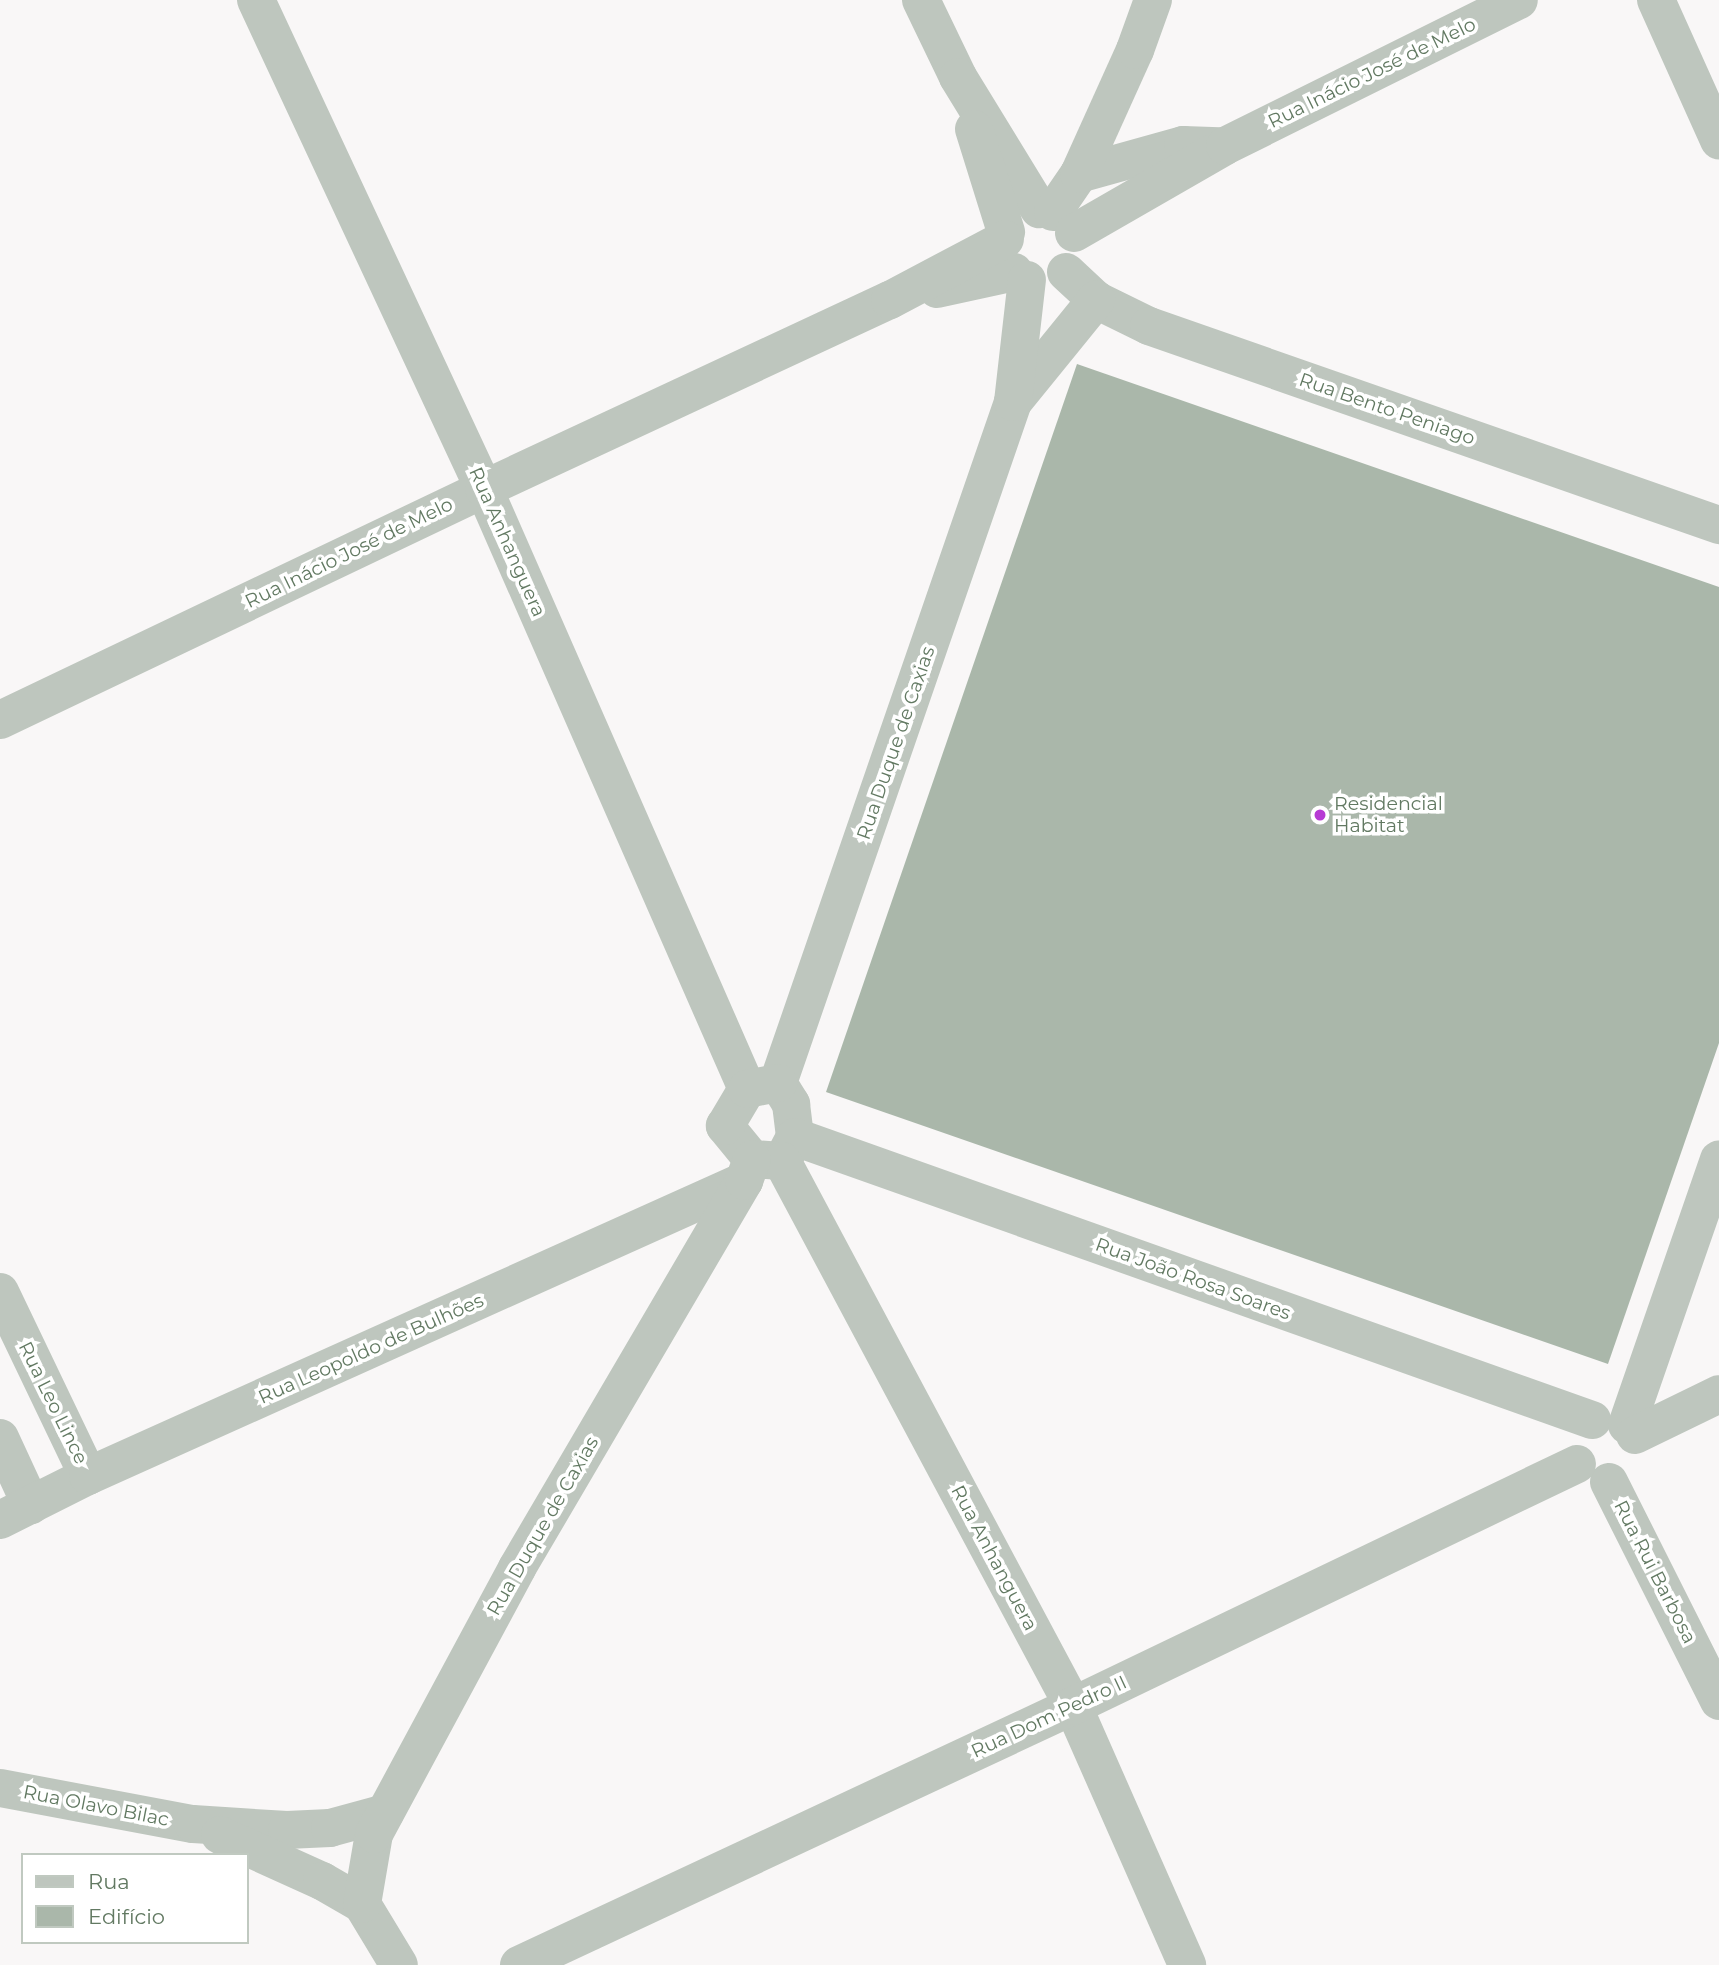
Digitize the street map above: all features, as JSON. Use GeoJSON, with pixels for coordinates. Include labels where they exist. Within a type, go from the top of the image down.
{"type":"FeatureCollection","features":[{"type":"Feature","properties":{"kind":"street","name":"Rua Anhanguera"},"geometry":{"type":"LineString","coordinates":[[256,0],[763,1086],[791,1104],[768,1159],[1073,1706],[1187,1965]]}},
{"type":"Feature","properties":{"kind":"street"},"geometry":{"type":"LineString","coordinates":[[921,0],[958,77],[1013,256],[1041,283],[1055,280],[1066,272],[1074,260],[1077,246],[958,77]]}},
{"type":"Feature","properties":{"kind":"street"},"geometry":{"type":"LineString","coordinates":[[1056,218],[1135,50],[1153,0]]}},
{"type":"Feature","properties":{"kind":"street","name":"Rua Inácio José de Melo"},"geometry":{"type":"LineString","coordinates":[[1056,218],[1225,146],[1520,0]]}},
{"type":"Feature","properties":{"kind":"street"},"geometry":{"type":"LineString","coordinates":[[1656,0],[1719,140]]}},
{"type":"Feature","properties":{"kind":"street","name":"Rua Inácio José de Melo"},"geometry":{"type":"LineString","coordinates":[[1079,174],[1183,145],[1225,146]]}},
{"type":"Feature","properties":{"kind":"street"},"geometry":{"type":"LineString","coordinates":[[1013,256],[1014,221],[1025,213],[1056,218]]}},
{"type":"Feature","properties":{"kind":"street","name":"Rua Inácio José de Melo"},"geometry":{"type":"LineString","coordinates":[[0,720],[484,489],[890,300],[1013,256]]}},
{"type":"Feature","properties":{"kind":"street","name":"Rua Duque de Caxias"},"geometry":{"type":"LineString","coordinates":[[1013,256],[1013,402]]}},
{"type":"Feature","properties":{"kind":"street","name":"Rua Bento Peniago"},"geometry":{"type":"LineString","coordinates":[[1066,272],[1096,300],[1150,326],[1719,525]]}},
{"type":"Feature","properties":{"kind":"street","name":"Rua Duque de Caxias"},"geometry":{"type":"LineString","coordinates":[[362,1905],[374,1834],[517,1568],[768,1159],[725,1126],[763,1086],[1013,402],[1096,300]]}},
{"type":"Feature","properties":{"kind":"street","name":"Rua João Rosa Soares"},"geometry":{"type":"LineString","coordinates":[[768,1159],[1618,1427]]}},
{"type":"Feature","properties":{"kind":"street","name":"Rua Leopoldo de Bulhões"},"geometry":{"type":"LineString","coordinates":[[15,1512],[768,1159]]}},
{"type":"Feature","properties":{"kind":"street"},"geometry":{"type":"LineString","coordinates":[[1618,1427],[1719,1160]]}},
{"type":"Feature","properties":{"kind":"street","name":"Rua Leo Lince"},"geometry":{"type":"LineString","coordinates":[[0,1292],[88,1476]]}},
{"type":"Feature","properties":{"kind":"street"},"geometry":{"type":"LineString","coordinates":[[1618,1427],[1639,1447],[1631,1470],[1621,1478],[1593,1473],[1574,1451],[1581,1428],[1618,1427],[1719,1394]]}},
{"type":"Feature","properties":{"kind":"street"},"geometry":{"type":"LineString","coordinates":[[0,1438],[15,1512]]}},
{"type":"Feature","properties":{"kind":"street","name":"Rua Dom Pedro II"},"geometry":{"type":"LineString","coordinates":[[519,1965],[1073,1706],[1593,1473]]}},
{"type":"Feature","properties":{"kind":"street","name":"Rua Rui Barbosa"},"geometry":{"type":"LineString","coordinates":[[1593,1473],[1719,1701]]}},
{"type":"Feature","properties":{"kind":"street","name":"Rua Olavo Bilac"},"geometry":{"type":"LineString","coordinates":[[0,1788],[193,1824],[287,1830],[330,1828],[385,1813]]}},
{"type":"Feature","properties":{"kind":"street","name":"Rua Olavo Bilac"},"geometry":{"type":"LineString","coordinates":[[193,1824],[322,1881],[362,1905]]}},
{"type":"Feature","properties":{"kind":"street"},"geometry":{"type":"LineString","coordinates":[[362,1905],[399,1965]]}},
{"type":"Feature","properties":{"kind":"building","name":"Residencial Habitat"},"geometry":{"type":"Polygon","coordinates":[[[1077,364],[1719,587],[1719,1043],[1608,1364],[826,1092],[1077,364]]]}},
{"type":"Feature","properties":{"kind":"place","name":"Residencial Habitat"},"geometry":{"type":"Point","coordinates":[1320,815]}}]}
